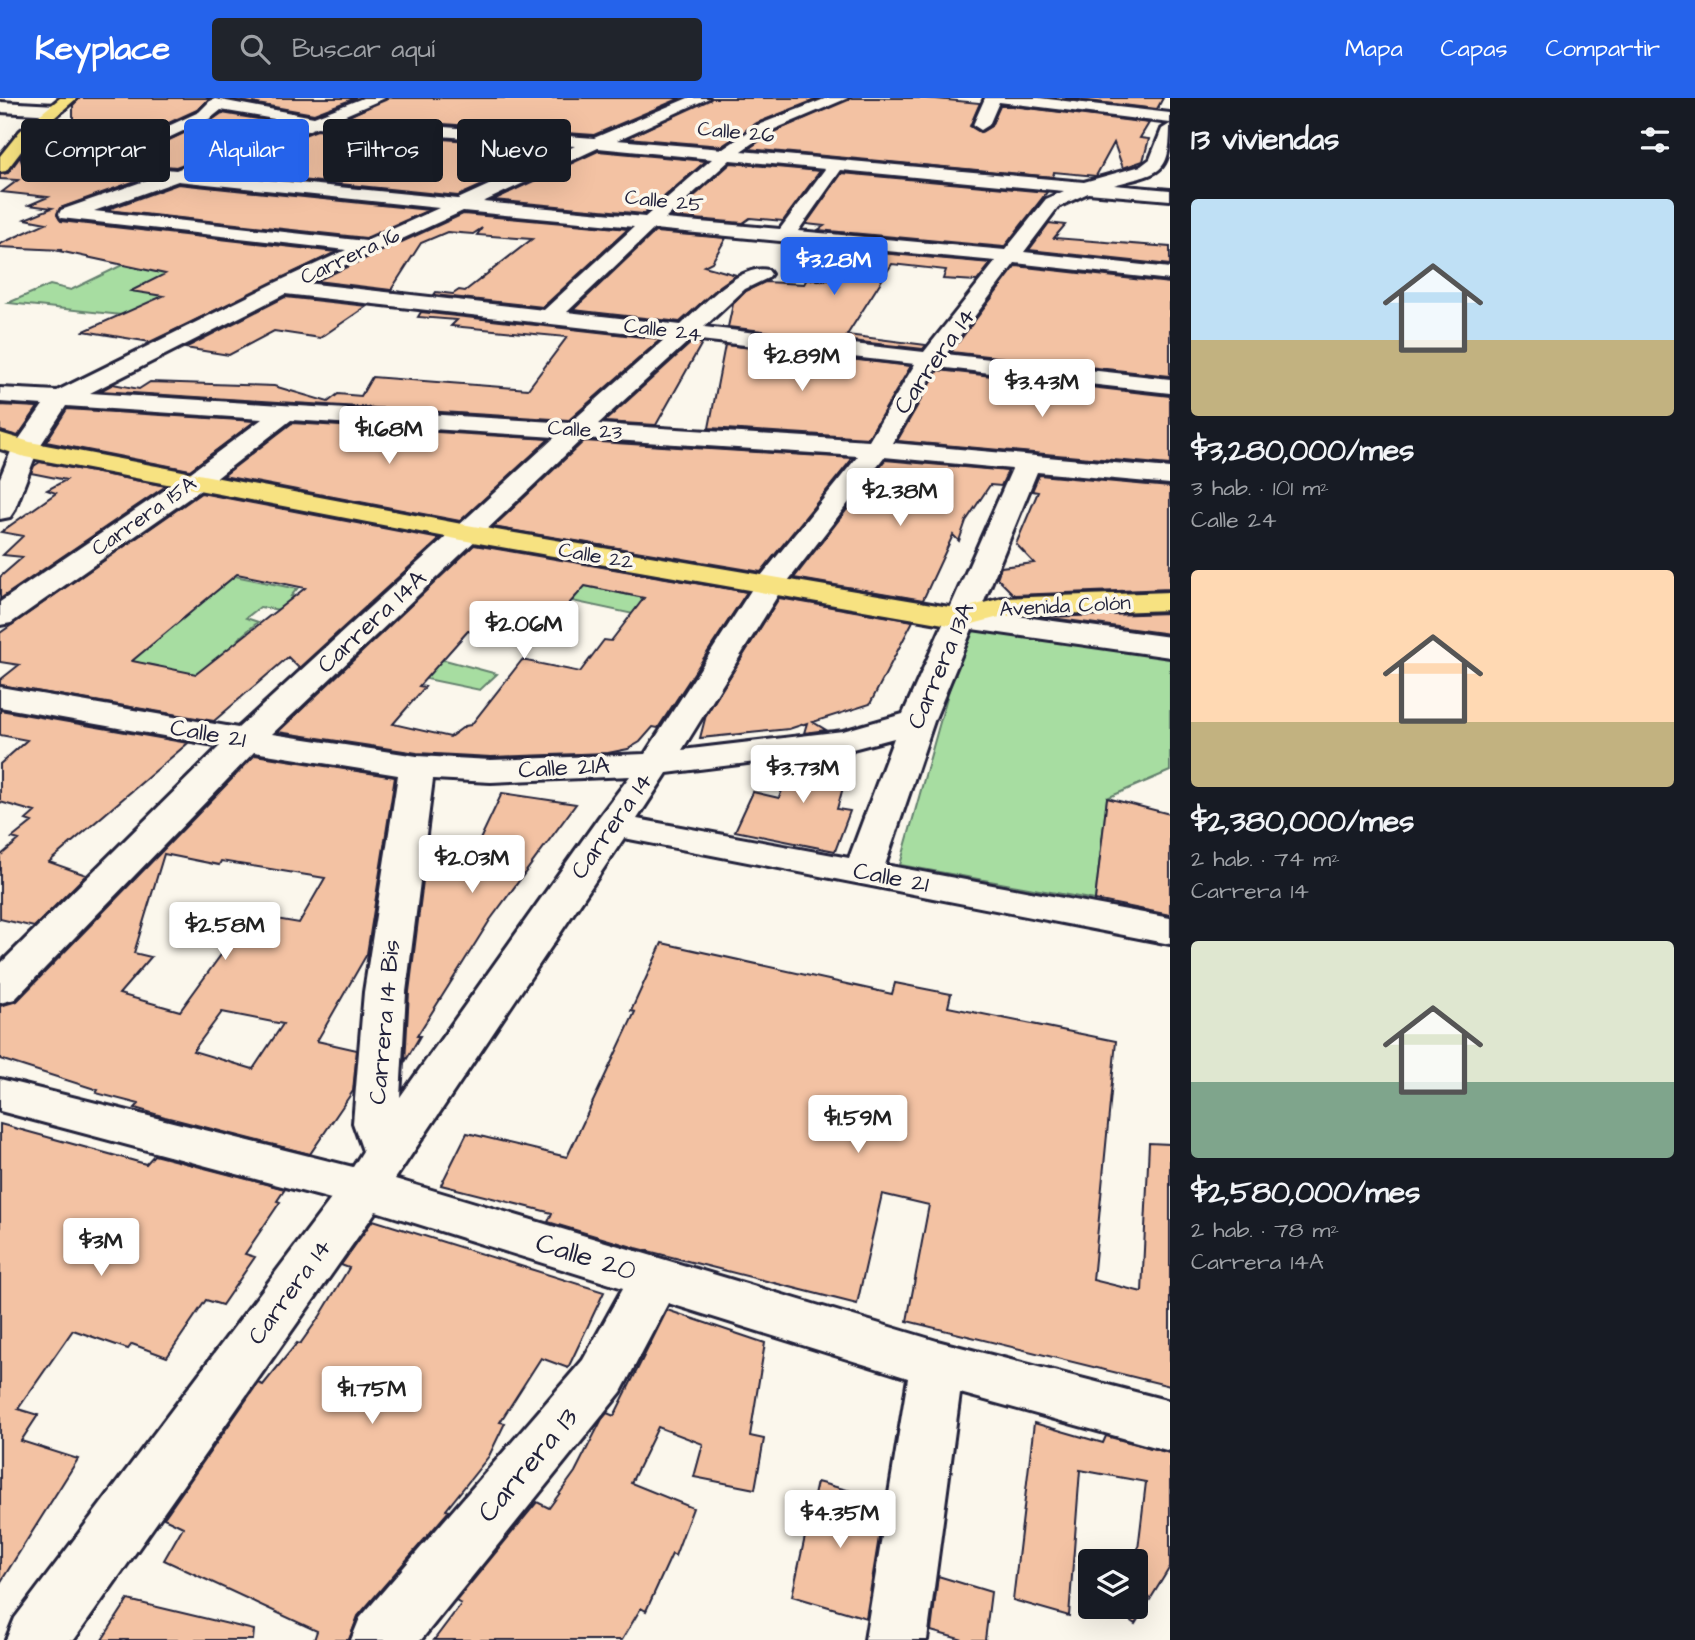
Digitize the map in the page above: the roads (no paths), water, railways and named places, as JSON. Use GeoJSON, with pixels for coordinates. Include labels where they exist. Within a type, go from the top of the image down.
{"type":"FeatureCollection","features":[{"type":"Feature","properties":{"kind":"main road"},"geometry":{"type":"LineString","coordinates":[[45,119],[69,98]]}},
{"type":"Feature","properties":{"kind":"main road"},"geometry":{"type":"LineString","coordinates":[[3,161],[21,140]]}},
{"type":"Feature","properties":{"kind":"main road","name":"Calle 22"},"geometry":{"type":"LineString","coordinates":[[13,445],[467,533],[768,587],[961,618]]}},
{"type":"Feature","properties":{"kind":"main road","name":"Avenida Colón"},"geometry":{"type":"LineString","coordinates":[[961,618],[1002,607],[1170,601]]}},
{"type":"Feature","properties":{"kind":"street"},"geometry":{"type":"LineString","coordinates":[[309,125],[377,98]]}},
{"type":"Feature","properties":{"kind":"street"},"geometry":{"type":"LineString","coordinates":[[656,98],[698,99]]}},
{"type":"Feature","properties":{"kind":"street"},"geometry":{"type":"LineString","coordinates":[[549,317],[726,154],[764,128],[840,98]]}},
{"type":"Feature","properties":{"kind":"street"},"geometry":{"type":"LineString","coordinates":[[981,125],[992,98]]}},
{"type":"Feature","properties":{"kind":"street"},"geometry":{"type":"LineString","coordinates":[[1000,98],[1170,118]]}},
{"type":"Feature","properties":{"kind":"street","name":"Carrera 16"},"geometry":{"type":"LineString","coordinates":[[0,511],[13,445],[58,400],[282,287],[698,99]]}},
{"type":"Feature","properties":{"kind":"street"},"geometry":{"type":"LineString","coordinates":[[170,131],[214,109],[213,101]]}},
{"type":"Feature","properties":{"kind":"street","name":"Calle 26"},"geometry":{"type":"LineString","coordinates":[[213,101],[316,122],[726,154],[1170,195]]}},
{"type":"Feature","properties":{"kind":"street"},"geometry":{"type":"LineString","coordinates":[[0,107],[56,110]]}},
{"type":"Feature","properties":{"kind":"street","name":"Carrera 14"},"geometry":{"type":"LineString","coordinates":[[37,1640],[376,1170],[656,764],[768,587],[877,449],[930,359],[1052,203],[1086,187],[1147,170],[1158,162],[1170,129]]}},
{"type":"Feature","properties":{"kind":"street"},"geometry":{"type":"LineString","coordinates":[[957,153],[958,174]]}},
{"type":"Feature","properties":{"kind":"street"},"geometry":{"type":"LineString","coordinates":[[785,236],[837,164]]}},
{"type":"Feature","properties":{"kind":"street","name":"Calle 25"},"geometry":{"type":"LineString","coordinates":[[170,173],[460,205],[1170,274]]}},
{"type":"Feature","properties":{"kind":"street"},"geometry":{"type":"LineString","coordinates":[[182,174],[68,214],[371,247]]}},
{"type":"Feature","properties":{"kind":"street"},"geometry":{"type":"LineString","coordinates":[[816,239],[797,258],[801,268],[832,272],[843,266]]}},
{"type":"Feature","properties":{"kind":"street","name":"Carrera 14A"},"geometry":{"type":"LineString","coordinates":[[0,989],[246,740],[577,429],[682,332],[743,281],[761,274]]}},
{"type":"Feature","properties":{"kind":"street","name":"Calle 24"},"geometry":{"type":"LineString","coordinates":[[282,287],[1170,386]]}},
{"type":"Feature","properties":{"kind":"street","name":"Calle 23"},"geometry":{"type":"LineString","coordinates":[[0,395],[877,449],[1170,476]]}},
{"type":"Feature","properties":{"kind":"street","name":"Carrera 15A"},"geometry":{"type":"LineString","coordinates":[[0,616],[196,481],[285,413]]}},
{"type":"Feature","properties":{"kind":"street","name":"Carrera 13A"},"geometry":{"type":"LineString","coordinates":[[863,872],[917,720],[1028,463]]}},
{"type":"Feature","properties":{"kind":"street","name":"Calle 22"},"geometry":{"type":"LineString","coordinates":[[961,618],[1170,647]]}},
{"type":"Feature","properties":{"kind":"street","name":"Calle 21"},"geometry":{"type":"LineString","coordinates":[[0,697],[417,767]]}},
{"type":"Feature","properties":{"kind":"street","name":"Calle 21A"},"geometry":{"type":"LineString","coordinates":[[417,767],[491,771],[656,764],[845,741],[917,720]]}},
{"type":"Feature","properties":{"kind":"street","name":"Carrera 14 Bis"},"geometry":{"type":"LineString","coordinates":[[376,1170],[376,1123],[385,992],[417,767]]}},
{"type":"Feature","properties":{"kind":"street","name":"Calle 21"},"geometry":{"type":"LineString","coordinates":[[612,825],[1170,931]]}},
{"type":"Feature","properties":{"kind":"street","name":"Calle 20"},"geometry":{"type":"LineString","coordinates":[[0,1095],[376,1170],[655,1278],[937,1364],[1170,1426]]}},
{"type":"Feature","properties":{"kind":"street","name":"Carrera 13"},"geometry":{"type":"LineString","coordinates":[[382,1640],[602,1376],[655,1278]]}},
{"type":"Feature","properties":{"kind":"street"},"geometry":{"type":"LineString","coordinates":[[896,1640],[937,1364]]}}]}
